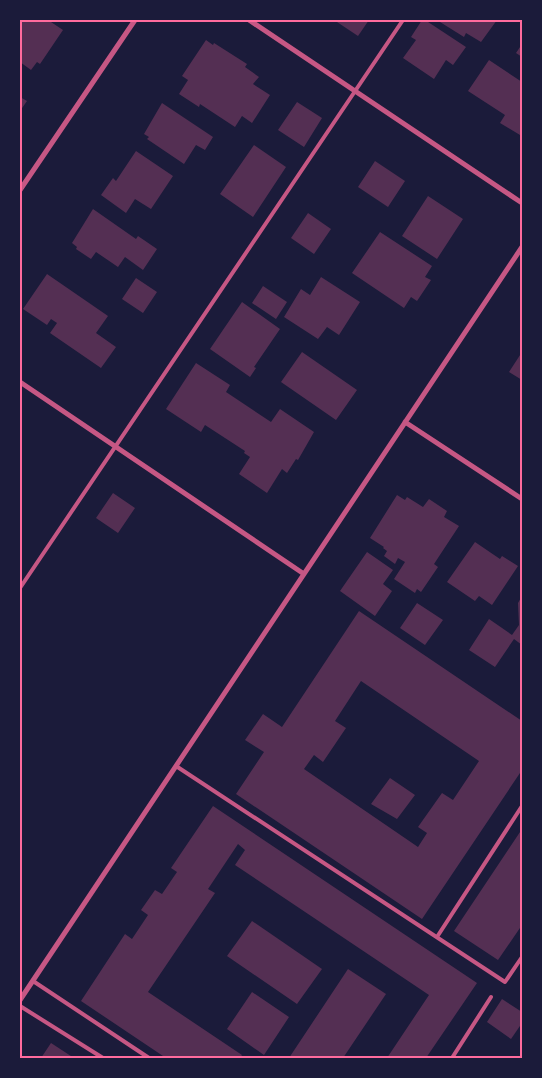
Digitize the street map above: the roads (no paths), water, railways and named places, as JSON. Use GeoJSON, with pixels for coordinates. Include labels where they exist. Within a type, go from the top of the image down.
{"type":"FeatureCollection","features":[{"type":"Feature","properties":{"kind":"street"},"geometry":{"type":"LineString","coordinates":[[20,190],[135,20]]}},
{"type":"Feature","properties":{"kind":"street"},"geometry":{"type":"LineString","coordinates":[[249,20],[522,204]]}},
{"type":"Feature","properties":{"kind":"street"},"geometry":{"type":"LineString","coordinates":[[20,1000],[522,247]]}},
{"type":"Feature","properties":{"kind":"street"},"geometry":{"type":"LineString","coordinates":[[20,382],[304,574]]}},
{"type":"Feature","properties":{"kind":"street"},"geometry":{"type":"LineString","coordinates":[[405,422],[522,499]]}},
{"type":"Feature","properties":{"kind":"lane"},"geometry":{"type":"LineString","coordinates":[[20,588],[403,20]]}},
{"type":"Feature","properties":{"kind":"lane"},"geometry":{"type":"LineString","coordinates":[[176,766],[505,982],[522,957]]}},
{"type":"Feature","properties":{"kind":"lane"},"geometry":{"type":"LineString","coordinates":[[437,937],[522,806]]}},
{"type":"Feature","properties":{"kind":"lane"},"geometry":{"type":"LineString","coordinates":[[33,981],[150,1058]]}},
{"type":"Feature","properties":{"kind":"lane"},"geometry":{"type":"LineString","coordinates":[[452,1058],[491,997]]}},
{"type":"Feature","properties":{"kind":"lane"},"geometry":{"type":"LineString","coordinates":[[20,1006],[103,1058]]}}]}
